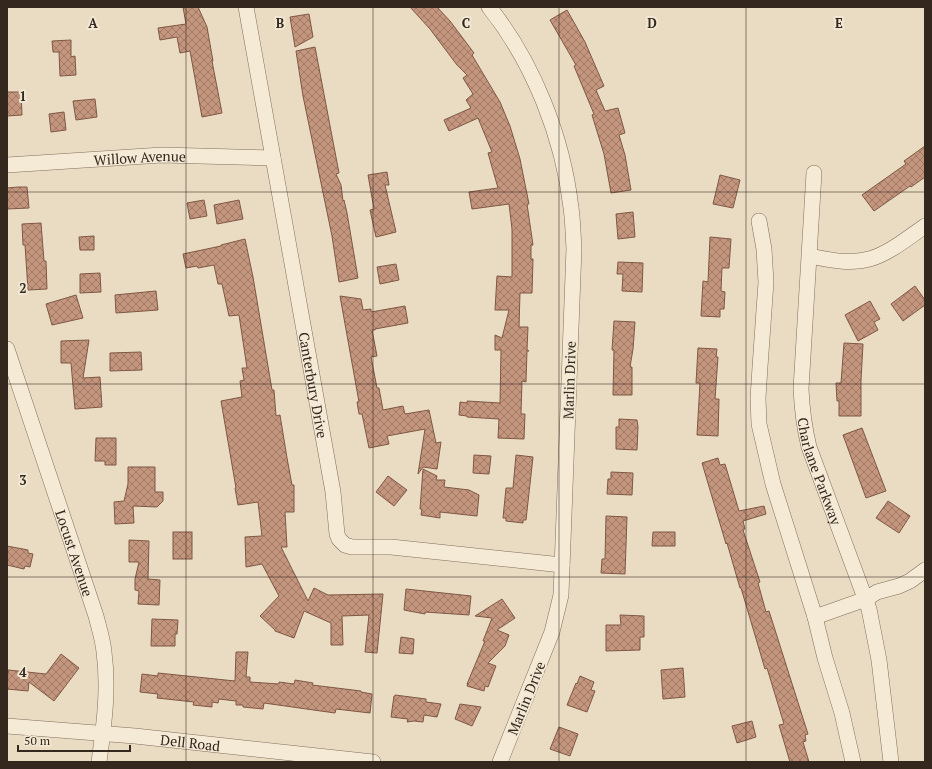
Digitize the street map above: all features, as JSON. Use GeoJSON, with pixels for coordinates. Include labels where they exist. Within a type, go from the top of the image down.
{"type":"FeatureCollection","features":[{"type":"Feature","properties":{"kind":"street","name":"Canterbury Drive"},"geometry":{"type":"LineString","coordinates":[[246,7],[333,492],[337,534],[339,539],[345,545],[352,547],[391,547],[562,565]]}},
{"type":"Feature","properties":{"kind":"street","name":"Marlin Drive"},"geometry":{"type":"LineString","coordinates":[[489,7],[523,57],[547,109],[564,168],[571,208],[574,248],[561,595],[552,632],[500,762]]}},
{"type":"Feature","properties":{"kind":"street","name":"Willow Avenue"},"geometry":{"type":"LineString","coordinates":[[7,165],[162,155],[273,158]]}},
{"type":"Feature","properties":{"kind":"street","name":"Charlane Parkway"},"geometry":{"type":"LineString","coordinates":[[814,173],[801,388],[804,429],[874,631],[879,660],[891,762]]}},
{"type":"Feature","properties":{"kind":"street"},"geometry":{"type":"LineString","coordinates":[[759,221],[764,249],[766,282],[758,398],[759,424],[773,484],[821,615],[825,658],[842,713],[852,762]]}},
{"type":"Feature","properties":{"kind":"street"},"geometry":{"type":"LineString","coordinates":[[810,256],[848,262],[860,262],[873,259],[897,246],[925,226]]}},
{"type":"Feature","properties":{"kind":"street","name":"Locust Avenue"},"geometry":{"type":"LineString","coordinates":[[7,349],[96,616],[104,651],[107,686],[99,762]]}},
{"type":"Feature","properties":{"kind":"street"},"geometry":{"type":"LineString","coordinates":[[821,615],[862,600],[877,592],[910,581],[925,570]]}},
{"type":"Feature","properties":{"kind":"street","name":"Dell Road"},"geometry":{"type":"LineString","coordinates":[[7,726],[135,736],[373,762]]}},
{"type":"Feature","properties":{"kind":"building"},"geometry":{"type":"Polygon","coordinates":[[[183,7],[198,7],[207,27],[222,113],[202,117],[190,51],[180,53],[177,37],[160,40],[158,28],[186,24],[183,7]]]}},
{"type":"Feature","properties":{"kind":"building"},"geometry":{"type":"Polygon","coordinates":[[[410,7],[437,7],[450,21],[474,53],[472,55],[500,102],[510,126],[520,159],[529,204],[527,204],[533,245],[531,245],[531,259],[533,259],[532,293],[520,293],[519,327],[528,327],[527,350],[529,351],[527,351],[526,382],[522,381],[521,414],[525,414],[524,439],[498,438],[499,419],[459,415],[460,402],[500,403],[501,350],[495,350],[495,335],[502,338],[509,310],[495,310],[497,276],[512,277],[512,229],[509,204],[472,209],[469,192],[498,188],[488,153],[492,152],[478,118],[449,131],[444,120],[471,108],[466,100],[473,94],[463,78],[467,75],[457,65],[430,29],[410,7]]]}},
{"type":"Feature","properties":{"kind":"building"},"geometry":{"type":"Polygon","coordinates":[[[567,10],[585,42],[604,86],[596,90],[605,111],[618,108],[625,133],[619,135],[625,155],[631,190],[611,193],[604,154],[592,115],[594,114],[574,66],[576,65],[550,20],[567,10]]]}},
{"type":"Feature","properties":{"kind":"building"},"geometry":{"type":"Polygon","coordinates":[[[309,14],[313,37],[295,47],[290,17],[309,14]]]}},
{"type":"Feature","properties":{"kind":"building"},"geometry":{"type":"Polygon","coordinates":[[[71,40],[71,57],[75,56],[76,75],[60,76],[59,52],[53,52],[52,41],[71,40]]]}},
{"type":"Feature","properties":{"kind":"building"},"geometry":{"type":"Polygon","coordinates":[[[315,47],[339,173],[336,174],[341,185],[343,201],[344,200],[347,213],[358,278],[339,282],[332,236],[303,96],[296,51],[315,47]]]}},
{"type":"Feature","properties":{"kind":"building"},"geometry":{"type":"Polygon","coordinates":[[[7,92],[21,92],[22,115],[7,116],[7,92]]]}},
{"type":"Feature","properties":{"kind":"building"},"geometry":{"type":"Polygon","coordinates":[[[95,99],[97,117],[76,120],[73,101],[95,99]]]}},
{"type":"Feature","properties":{"kind":"building"},"geometry":{"type":"Polygon","coordinates":[[[64,112],[66,130],[51,132],[49,114],[64,112]]]}},
{"type":"Feature","properties":{"kind":"building"},"geometry":{"type":"Polygon","coordinates":[[[925,146],[925,177],[874,211],[862,195],[906,164],[904,161],[925,146]]]}},
{"type":"Feature","properties":{"kind":"building"},"geometry":{"type":"Polygon","coordinates":[[[387,172],[389,185],[385,185],[396,232],[376,237],[370,210],[374,209],[368,175],[387,172]]]}},
{"type":"Feature","properties":{"kind":"building"},"geometry":{"type":"Polygon","coordinates":[[[720,175],[740,180],[733,208],[713,204],[720,175]]]}},
{"type":"Feature","properties":{"kind":"building"},"geometry":{"type":"Polygon","coordinates":[[[27,187],[29,208],[7,209],[7,188],[27,187]]]}},
{"type":"Feature","properties":{"kind":"building"},"geometry":{"type":"Polygon","coordinates":[[[204,200],[207,216],[190,219],[187,203],[204,200]]]}},
{"type":"Feature","properties":{"kind":"building"},"geometry":{"type":"Polygon","coordinates":[[[239,200],[243,219],[217,224],[214,205],[239,200]]]}},
{"type":"Feature","properties":{"kind":"building"},"geometry":{"type":"Polygon","coordinates":[[[633,212],[635,237],[618,239],[616,214],[633,212]]]}},
{"type":"Feature","properties":{"kind":"building"},"geometry":{"type":"Polygon","coordinates":[[[41,223],[44,261],[46,261],[47,289],[28,290],[22,224],[41,223]]]}},
{"type":"Feature","properties":{"kind":"building"},"geometry":{"type":"Polygon","coordinates":[[[94,236],[94,250],[80,250],[79,237],[94,236]]]}},
{"type":"Feature","properties":{"kind":"building"},"geometry":{"type":"Polygon","coordinates":[[[710,237],[731,239],[729,268],[722,268],[721,291],[725,292],[724,309],[720,309],[720,317],[701,316],[703,281],[708,282],[710,237]]]}},
{"type":"Feature","properties":{"kind":"building"},"geometry":{"type":"Polygon","coordinates":[[[245,239],[272,390],[274,390],[276,416],[280,415],[292,485],[294,485],[294,512],[285,512],[287,547],[281,547],[308,601],[314,588],[328,595],[383,594],[377,653],[365,652],[369,615],[342,616],[343,645],[331,645],[331,623],[304,611],[294,638],[275,631],[260,616],[279,596],[262,564],[246,567],[245,537],[262,536],[258,502],[238,505],[221,401],[242,397],[240,381],[244,380],[242,368],[247,368],[239,315],[229,316],[222,284],[218,284],[214,265],[198,268],[197,266],[186,268],[183,254],[245,239]]]}},
{"type":"Feature","properties":{"kind":"building"},"geometry":{"type":"Polygon","coordinates":[[[618,262],[643,263],[642,292],[622,291],[623,274],[617,274],[618,262]]]}},
{"type":"Feature","properties":{"kind":"building"},"geometry":{"type":"Polygon","coordinates":[[[396,264],[399,280],[380,284],[377,267],[396,264]]]}},
{"type":"Feature","properties":{"kind":"building"},"geometry":{"type":"Polygon","coordinates":[[[100,273],[101,292],[80,293],[80,274],[100,273]]]}},
{"type":"Feature","properties":{"kind":"building"},"geometry":{"type":"Polygon","coordinates":[[[915,286],[925,300],[925,305],[903,321],[891,304],[915,286]]]}},
{"type":"Feature","properties":{"kind":"building"},"geometry":{"type":"Polygon","coordinates":[[[156,291],[158,310],[116,313],[115,295],[156,291]]]}},
{"type":"Feature","properties":{"kind":"building"},"geometry":{"type":"Polygon","coordinates":[[[76,295],[83,318],[52,325],[46,304],[76,295]]]}},
{"type":"Feature","properties":{"kind":"building"},"geometry":{"type":"Polygon","coordinates":[[[340,296],[361,299],[363,310],[371,309],[371,312],[405,306],[408,323],[372,330],[377,356],[371,357],[377,388],[379,388],[383,410],[403,406],[405,414],[429,410],[436,443],[441,442],[437,469],[423,467],[418,474],[425,429],[387,436],[389,444],[369,448],[362,414],[359,414],[357,402],[359,402],[340,296]]]}},
{"type":"Feature","properties":{"kind":"building"},"geometry":{"type":"Polygon","coordinates":[[[870,301],[880,319],[874,322],[878,330],[858,341],[845,315],[870,301]]]}},
{"type":"Feature","properties":{"kind":"building"},"geometry":{"type":"Polygon","coordinates":[[[614,321],[635,322],[630,367],[632,367],[632,395],[613,395],[614,350],[612,350],[614,321]]]}},
{"type":"Feature","properties":{"kind":"building"},"geometry":{"type":"Polygon","coordinates":[[[89,340],[83,378],[100,377],[102,407],[75,409],[71,363],[61,363],[61,341],[89,340]]]}},
{"type":"Feature","properties":{"kind":"building"},"geometry":{"type":"Polygon","coordinates":[[[844,343],[863,344],[861,416],[839,416],[839,401],[837,401],[836,383],[841,383],[844,343]]]}},
{"type":"Feature","properties":{"kind":"building"},"geometry":{"type":"Polygon","coordinates":[[[698,348],[717,349],[716,357],[718,357],[715,399],[719,399],[718,436],[697,435],[700,383],[696,383],[698,348]]]}},
{"type":"Feature","properties":{"kind":"building"},"geometry":{"type":"Polygon","coordinates":[[[141,352],[142,370],[110,371],[110,353],[141,352]]]}},
{"type":"Feature","properties":{"kind":"building"},"geometry":{"type":"Polygon","coordinates":[[[619,419],[637,420],[637,450],[616,449],[616,427],[619,427],[619,419]]]}},
{"type":"Feature","properties":{"kind":"building"},"geometry":{"type":"Polygon","coordinates":[[[862,428],[886,491],[866,498],[843,435],[862,428]]]}},
{"type":"Feature","properties":{"kind":"building"},"geometry":{"type":"Polygon","coordinates":[[[96,438],[116,438],[116,465],[105,465],[105,461],[95,461],[96,438]]]}},
{"type":"Feature","properties":{"kind":"building"},"geometry":{"type":"Polygon","coordinates":[[[474,455],[491,456],[489,474],[473,473],[474,455]]]}},
{"type":"Feature","properties":{"kind":"building"},"geometry":{"type":"Polygon","coordinates":[[[516,455],[533,457],[526,520],[523,520],[523,523],[506,521],[506,518],[503,518],[506,488],[513,488],[516,455]]]}},
{"type":"Feature","properties":{"kind":"building"},"geometry":{"type":"Polygon","coordinates":[[[718,458],[720,465],[725,464],[739,511],[764,506],[766,514],[743,521],[745,529],[743,530],[760,582],[758,583],[766,612],[769,611],[808,734],[805,735],[806,741],[803,742],[809,762],[790,762],[779,725],[784,724],[767,668],[765,669],[702,463],[718,458]]]}},
{"type":"Feature","properties":{"kind":"building"},"geometry":{"type":"Polygon","coordinates":[[[128,467],[155,467],[155,492],[163,492],[163,501],[157,507],[133,506],[134,523],[115,524],[114,502],[124,501],[128,484],[128,467]]]}},
{"type":"Feature","properties":{"kind":"building"},"geometry":{"type":"Polygon","coordinates":[[[423,469],[437,476],[436,480],[445,480],[444,487],[469,490],[479,495],[477,516],[440,512],[440,518],[421,515],[422,509],[420,509],[423,469]]]}},
{"type":"Feature","properties":{"kind":"building"},"geometry":{"type":"Polygon","coordinates":[[[611,472],[633,473],[632,495],[607,494],[608,479],[611,479],[611,472]]]}},
{"type":"Feature","properties":{"kind":"building"},"geometry":{"type":"Polygon","coordinates":[[[388,476],[407,490],[394,506],[376,492],[388,476]]]}},
{"type":"Feature","properties":{"kind":"building"},"geometry":{"type":"Polygon","coordinates":[[[888,501],[910,516],[899,533],[876,518],[888,501]]]}},
{"type":"Feature","properties":{"kind":"building"},"geometry":{"type":"Polygon","coordinates":[[[606,516],[627,517],[625,574],[601,573],[602,559],[605,559],[606,516]]]}},
{"type":"Feature","properties":{"kind":"building"},"geometry":{"type":"Polygon","coordinates":[[[173,532],[192,532],[192,559],[173,559],[173,532]]]}},
{"type":"Feature","properties":{"kind":"building"},"geometry":{"type":"Polygon","coordinates":[[[653,532],[675,532],[675,546],[652,546],[653,532]]]}},
{"type":"Feature","properties":{"kind":"building"},"geometry":{"type":"Polygon","coordinates":[[[129,540],[149,541],[148,579],[160,580],[159,605],[138,604],[139,591],[135,590],[135,579],[139,562],[129,562],[129,540]]]}},
{"type":"Feature","properties":{"kind":"building"},"geometry":{"type":"Polygon","coordinates":[[[7,546],[28,550],[28,553],[33,554],[30,567],[25,566],[24,569],[7,565],[7,546]]]}},
{"type":"Feature","properties":{"kind":"building"},"geometry":{"type":"Polygon","coordinates":[[[406,589],[471,596],[469,615],[425,612],[425,614],[404,610],[406,589]]]}},
{"type":"Feature","properties":{"kind":"building"},"geometry":{"type":"Polygon","coordinates":[[[502,599],[515,618],[497,630],[509,635],[505,646],[488,663],[496,666],[488,687],[485,686],[484,691],[467,686],[485,641],[483,641],[492,618],[475,616],[502,599]]]}},
{"type":"Feature","properties":{"kind":"building"},"geometry":{"type":"Polygon","coordinates":[[[620,615],[644,616],[644,637],[640,637],[640,650],[606,651],[606,625],[621,625],[620,615]]]}},
{"type":"Feature","properties":{"kind":"building"},"geometry":{"type":"Polygon","coordinates":[[[152,619],[178,620],[177,634],[175,634],[175,646],[151,646],[152,619]]]}},
{"type":"Feature","properties":{"kind":"building"},"geometry":{"type":"Polygon","coordinates":[[[401,637],[414,639],[413,654],[399,653],[401,637]]]}},
{"type":"Feature","properties":{"kind":"building"},"geometry":{"type":"Polygon","coordinates":[[[236,652],[248,652],[246,677],[250,677],[250,682],[279,684],[279,682],[294,684],[295,680],[313,683],[312,685],[361,691],[372,694],[370,713],[336,709],[335,713],[264,703],[263,709],[243,707],[243,705],[236,705],[236,701],[219,699],[218,703],[212,702],[212,707],[193,705],[194,702],[157,698],[158,694],[140,692],[142,674],[158,676],[158,673],[235,681],[236,652]]]}},
{"type":"Feature","properties":{"kind":"building"},"geometry":{"type":"Polygon","coordinates":[[[61,654],[79,668],[54,701],[29,682],[28,691],[7,689],[8,670],[46,674],[61,654]]]}},
{"type":"Feature","properties":{"kind":"building"},"geometry":{"type":"Polygon","coordinates":[[[683,668],[685,697],[663,699],[661,670],[683,668]]]}},
{"type":"Feature","properties":{"kind":"building"},"geometry":{"type":"Polygon","coordinates":[[[580,676],[594,682],[591,690],[595,691],[587,712],[567,705],[580,676]]]}},
{"type":"Feature","properties":{"kind":"building"},"geometry":{"type":"Polygon","coordinates":[[[395,695],[426,699],[426,702],[441,704],[437,717],[424,715],[423,722],[407,722],[408,719],[391,717],[395,695]]]}},
{"type":"Feature","properties":{"kind":"building"},"geometry":{"type":"Polygon","coordinates":[[[460,704],[481,707],[472,726],[455,719],[460,704]]]}},
{"type":"Feature","properties":{"kind":"building"},"geometry":{"type":"Polygon","coordinates":[[[752,721],[756,737],[737,743],[732,726],[752,721]]]}},
{"type":"Feature","properties":{"kind":"building"},"geometry":{"type":"Polygon","coordinates":[[[559,727],[578,734],[570,756],[550,749],[559,727]]]}}]}
